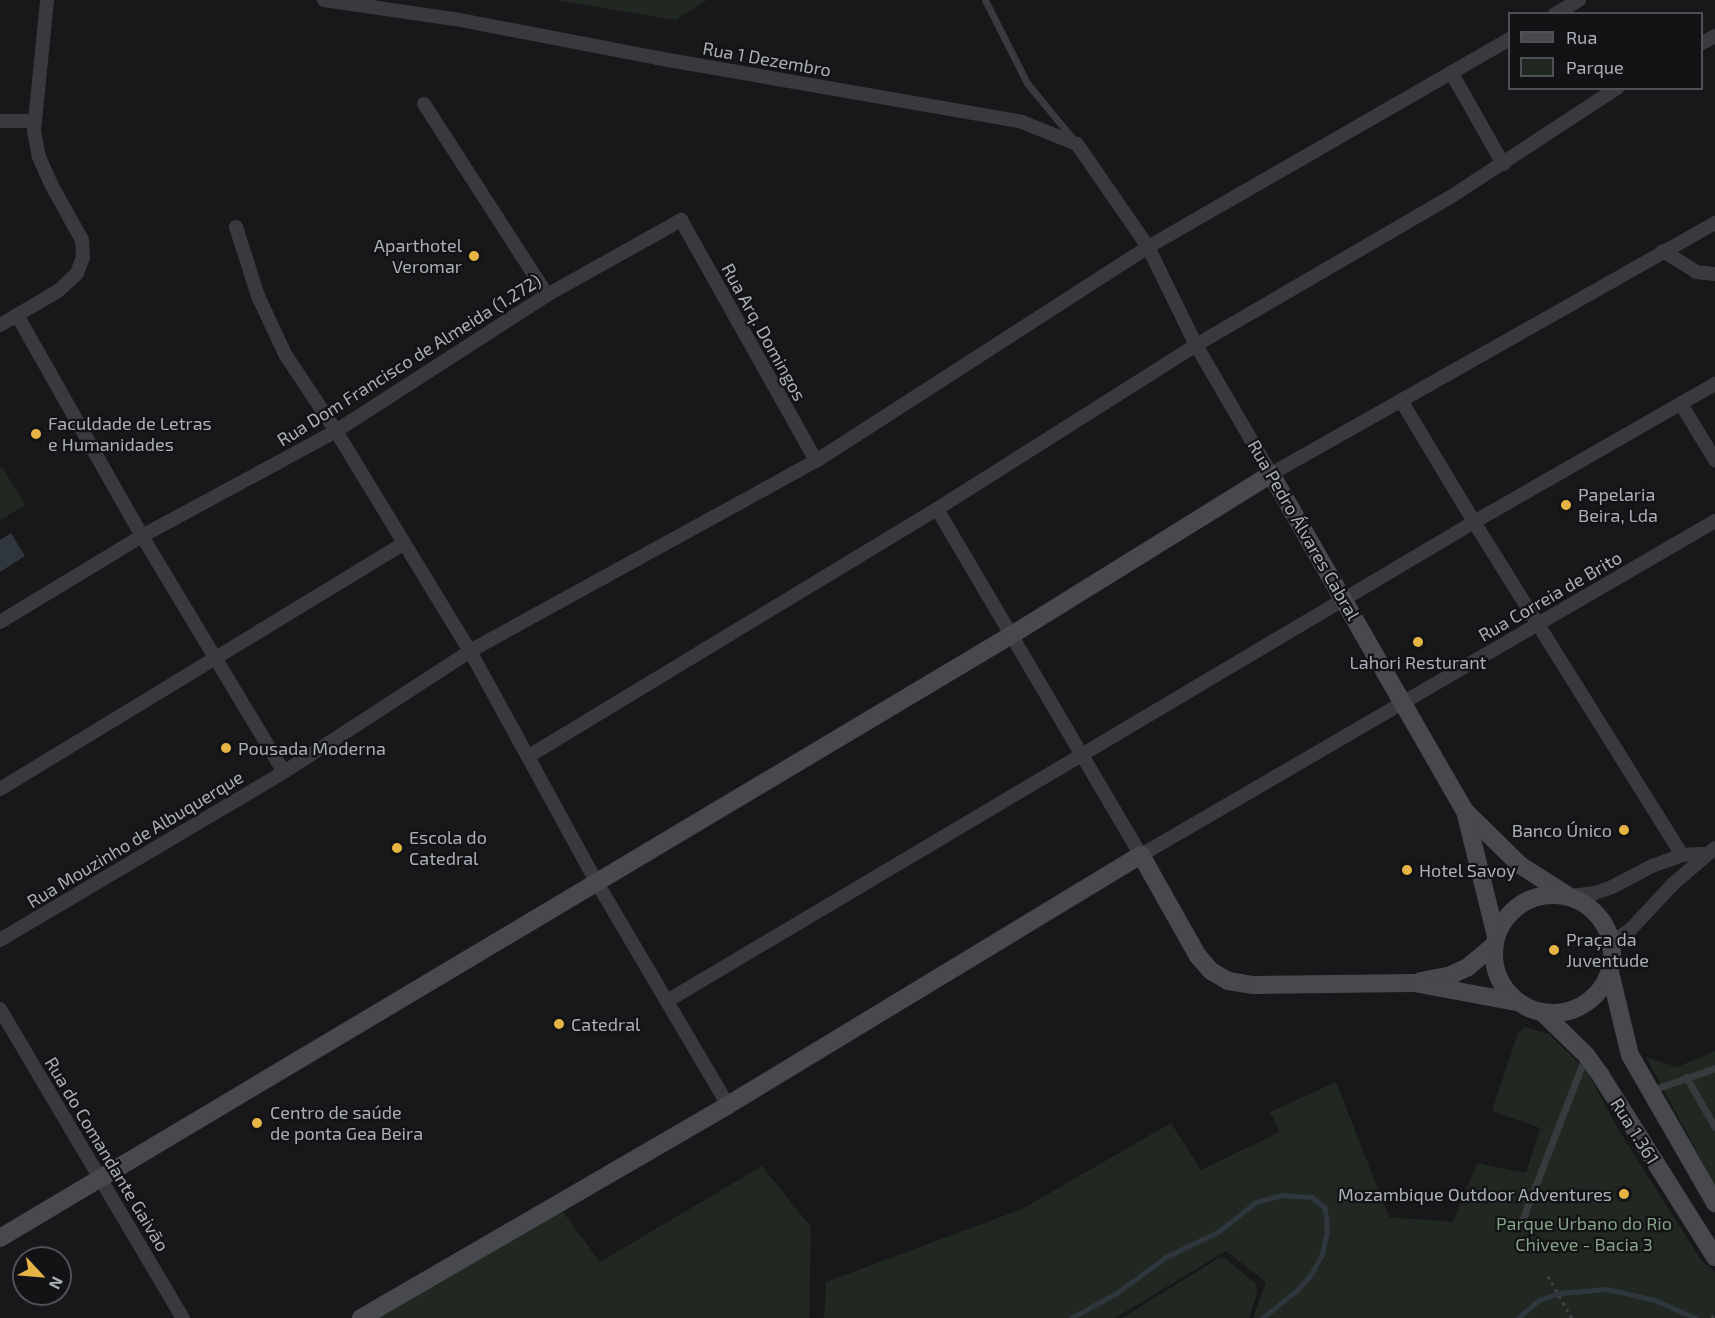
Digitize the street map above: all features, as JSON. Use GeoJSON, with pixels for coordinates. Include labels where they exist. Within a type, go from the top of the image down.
{"type":"FeatureCollection","features":[{"type":"Feature","properties":{"kind":"street"},"geometry":{"type":"LineString","coordinates":[[0,326],[58,291],[77,273],[83,257],[82,240],[39,157],[35,121],[46,0]]}},
{"type":"Feature","properties":{"kind":"street","name":"Rua 1 Dezembro"},"geometry":{"type":"LineString","coordinates":[[324,0],[455,19],[657,58],[1022,122],[1077,144]]}},
{"type":"Feature","properties":{"kind":"street"},"geometry":{"type":"LineString","coordinates":[[1558,12],[1578,0]]}},
{"type":"Feature","properties":{"kind":"street","name":"Rua Mouzinho de Albuquerque"},"geometry":{"type":"LineString","coordinates":[[0,940],[284,772],[470,651],[816,461],[1148,247],[1508,40]]}},
{"type":"Feature","properties":{"kind":"street"},"geometry":{"type":"LineString","coordinates":[[1451,72],[1503,164]]}},
{"type":"Feature","properties":{"kind":"street"},"geometry":{"type":"LineString","coordinates":[[529,756],[937,509],[1196,345],[1449,198],[1614,90]]}},
{"type":"Feature","properties":{"kind":"street"},"geometry":{"type":"LineString","coordinates":[[424,104],[547,295]]}},
{"type":"Feature","properties":{"kind":"street"},"geometry":{"type":"LineString","coordinates":[[0,121],[35,121]]}},
{"type":"Feature","properties":{"kind":"street"},"geometry":{"type":"LineString","coordinates":[[1077,144],[1148,247]]}},
{"type":"Feature","properties":{"kind":"street","name":"Rua Dom Francisco de Almeida (1.272)"},"geometry":{"type":"LineString","coordinates":[[0,622],[142,536],[336,431],[547,295],[681,220]]}},
{"type":"Feature","properties":{"kind":"street","name":"Rua Arq. Domingos"},"geometry":{"type":"LineString","coordinates":[[681,220],[816,461]]}},
{"type":"Feature","properties":{"kind":"street"},"geometry":{"type":"LineString","coordinates":[[0,1238],[1010,636],[1271,474],[1402,402],[1715,222]]}},
{"type":"Feature","properties":{"kind":"street"},"geometry":{"type":"LineString","coordinates":[[236,227],[258,296],[285,354],[336,431],[470,651],[596,881],[728,1105]]}},
{"type":"Feature","properties":{"kind":"street","name":"Rua Pedro Álvares Cabral"},"geometry":{"type":"LineString","coordinates":[[1148,247],[1196,345],[1346,600],[1465,811]]}},
{"type":"Feature","properties":{"kind":"street"},"geometry":{"type":"LineString","coordinates":[[1663,251],[1696,272],[1715,274]]}},
{"type":"Feature","properties":{"kind":"street"},"geometry":{"type":"LineString","coordinates":[[17,315],[142,536],[284,772]]}},
{"type":"Feature","properties":{"kind":"street"},"geometry":{"type":"LineString","coordinates":[[667,1001],[1474,522],[1715,384]]}},
{"type":"Feature","properties":{"kind":"street"},"geometry":{"type":"LineString","coordinates":[[1402,402],[1536,623],[1682,855]]}},
{"type":"Feature","properties":{"kind":"street"},"geometry":{"type":"LineString","coordinates":[[1681,404],[1715,460]]}},
{"type":"Feature","properties":{"kind":"street"},"geometry":{"type":"LineString","coordinates":[[937,509],[1198,956],[1210,970],[1228,981],[1254,985],[1414,983],[1517,1002],[1544,1013],[1563,1013],[1582,1006],[1597,994],[1610,972],[1611,943],[1606,927],[1597,913],[1584,903],[1568,896],[1520,865],[1465,811]]}},
{"type":"Feature","properties":{"kind":"street","name":"Rua Correia de Brito"},"geometry":{"type":"LineString","coordinates":[[1141,855],[1404,704],[1536,623],[1715,520]]}},
{"type":"Feature","properties":{"kind":"street"},"geometry":{"type":"LineString","coordinates":[[0,789],[216,660],[404,543]]}},
{"type":"Feature","properties":{"kind":"street"},"geometry":{"type":"LineString","coordinates":[[1465,811],[1495,941]]}},
{"type":"Feature","properties":{"kind":"street"},"geometry":{"type":"LineString","coordinates":[[1517,1002],[1497,977],[1493,961],[1495,941],[1504,920],[1516,907],[1533,898],[1550,894],[1568,896],[1595,893],[1612,887],[1652,866],[1682,855],[1710,851]]}},
{"type":"Feature","properties":{"kind":"street"},"geometry":{"type":"LineString","coordinates":[[1611,943],[1631,929],[1710,851]]}},
{"type":"Feature","properties":{"kind":"street"},"geometry":{"type":"LineString","coordinates":[[361,1318],[728,1105],[1141,855]]}},
{"type":"Feature","properties":{"kind":"street"},"geometry":{"type":"LineString","coordinates":[[1414,983],[1451,975],[1468,967],[1495,941]]}},
{"type":"Feature","properties":{"kind":"street","name":"Rua 1.361"},"geometry":{"type":"LineString","coordinates":[[1610,972],[1630,1055],[1715,1203]]}},
{"type":"Feature","properties":{"kind":"street","name":"Rua do Comandante Gaivão"},"geometry":{"type":"LineString","coordinates":[[0,1009],[183,1318]]}},
{"type":"Feature","properties":{"kind":"street","name":"Rua 1.361"},"geometry":{"type":"LineString","coordinates":[[1544,1013],[1586,1055],[1715,1257]]}},
{"type":"Feature","properties":{"kind":"lane"},"geometry":{"type":"LineString","coordinates":[[985,0],[1027,83],[1077,144]]}},
{"type":"Feature","properties":{"kind":"lane"},"geometry":{"type":"LineString","coordinates":[[1523,1218],[1586,1055]]}},
{"type":"Feature","properties":{"kind":"lane"},"geometry":{"type":"LineString","coordinates":[[1650,1090],[1715,1068]]}},
{"type":"Feature","properties":{"kind":"lane"},"geometry":{"type":"LineString","coordinates":[[1686,1077],[1715,1127]]}},
{"type":"Feature","properties":{"kind":"path"},"geometry":{"type":"LineString","coordinates":[[1548,1276],[1572,1318]]}},
{"type":"Feature","properties":{"kind":"path"},"geometry":{"type":"LineString","coordinates":[[1712,1318],[1715,1313]]}},
{"type":"Feature","properties":{"kind":"green space"},"geometry":{"type":"Polygon","coordinates":[[[554,0],[707,0],[676,20],[554,0]]]}},
{"type":"Feature","properties":{"kind":"green space"},"geometry":{"type":"Polygon","coordinates":[[[2,467],[25,505],[0,520],[0,468],[2,467]]]}},
{"type":"Feature","properties":{"kind":"green space","name":"Parque Urbano do Rio Chiveve - Bacia 3"},"geometry":{"type":"Polygon","coordinates":[[[1525,1027],[1549,1034],[1587,1071],[1618,1129],[1701,1260],[1715,1272],[1715,1318],[1253,1318],[1266,1282],[1226,1251],[1115,1318],[824,1318],[826,1282],[1022,1209],[1171,1123],[1201,1170],[1280,1132],[1270,1112],[1336,1082],[1389,1217],[1453,1222],[1477,1163],[1526,1173],[1540,1128],[1492,1111],[1518,1033],[1525,1027]]]}},
{"type":"Feature","properties":{"kind":"green space"},"geometry":{"type":"Polygon","coordinates":[[[1715,1051],[1715,1185],[1646,1057],[1677,1067],[1715,1051]]]}},
{"type":"Feature","properties":{"kind":"green space"},"geometry":{"type":"Polygon","coordinates":[[[762,1166],[811,1227],[809,1318],[375,1318],[561,1209],[600,1262],[762,1166]]]}},
{"type":"Feature","properties":{"kind":"green space"},"geometry":{"type":"Polygon","coordinates":[[[1219,1258],[1225,1258],[1256,1284],[1257,1294],[1249,1318],[1122,1318],[1219,1258]]]}},
{"type":"Feature","properties":{"kind":"shaded area"},"geometry":{"type":"Polygon","coordinates":[[[11,533],[25,556],[0,572],[0,540],[11,533]]]}},
{"type":"Feature","properties":{"kind":"waterway"},"geometry":{"type":"LineString","coordinates":[[1071,1318],[1115,1294],[1166,1257],[1218,1232],[1256,1202],[1282,1195],[1312,1197],[1325,1208],[1327,1219],[1327,1234],[1322,1255],[1312,1274],[1297,1291],[1263,1318]]}},
{"type":"Feature","properties":{"kind":"waterway"},"geometry":{"type":"LineString","coordinates":[[1518,1318],[1539,1300],[1561,1293],[1607,1289],[1655,1300],[1696,1318]]}},
{"type":"Feature","properties":{"kind":"place","name":"Aparthotel Veromar"},"geometry":{"type":"Point","coordinates":[474,256]}},
{"type":"Feature","properties":{"kind":"place","name":"Faculdade de Letras e Humanidades"},"geometry":{"type":"Point","coordinates":[36,434]}},
{"type":"Feature","properties":{"kind":"place","name":"Papelaria Beira, Lda"},"geometry":{"type":"Point","coordinates":[1566,505]}},
{"type":"Feature","properties":{"kind":"place","name":"Lahori Resturant"},"geometry":{"type":"Point","coordinates":[1418,642]}},
{"type":"Feature","properties":{"kind":"place","name":"Pousada Moderna"},"geometry":{"type":"Point","coordinates":[226,748]}},
{"type":"Feature","properties":{"kind":"place","name":"Banco Único"},"geometry":{"type":"Point","coordinates":[1624,830]}},
{"type":"Feature","properties":{"kind":"place","name":"Escola do Catedral"},"geometry":{"type":"Point","coordinates":[397,848]}},
{"type":"Feature","properties":{"kind":"place","name":"Hotel Savoy"},"geometry":{"type":"Point","coordinates":[1407,870]}},
{"type":"Feature","properties":{"kind":"place","name":"Praça da Juventude"},"geometry":{"type":"Point","coordinates":[1554,950]}},
{"type":"Feature","properties":{"kind":"place","name":"Catedral"},"geometry":{"type":"Point","coordinates":[559,1024]}},
{"type":"Feature","properties":{"kind":"place","name":"Centro de saúde de ponta Gea Beira"},"geometry":{"type":"Point","coordinates":[257,1123]}},
{"type":"Feature","properties":{"kind":"place","name":"Mozambique Outdoor Adventures"},"geometry":{"type":"Point","coordinates":[1624,1194]}}]}
